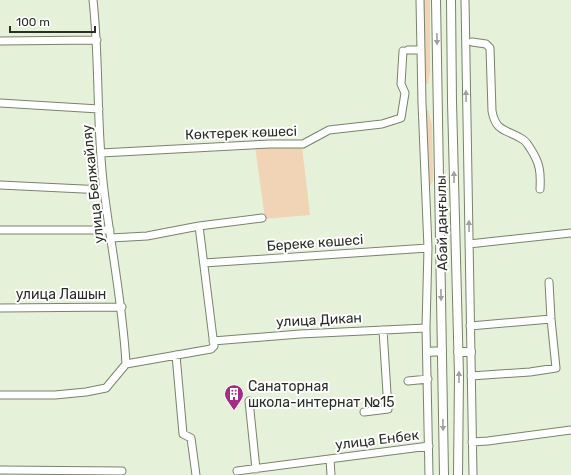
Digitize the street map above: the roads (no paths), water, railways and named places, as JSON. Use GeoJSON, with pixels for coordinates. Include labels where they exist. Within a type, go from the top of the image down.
{"type":"FeatureCollection","features":[{"type":"Feature","properties":{"kind":"main road"},"geometry":{"type":"LineString","coordinates":[[436,0],[444,475]]}},
{"type":"Feature","properties":{"kind":"main road","name":"Абай даңғылы"},"geometry":{"type":"LineString","coordinates":[[451,0],[458,352],[458,475]]}},
{"type":"Feature","properties":{"kind":"main road"},"geometry":{"type":"LineString","coordinates":[[427,352],[442,351]]}},
{"type":"Feature","properties":{"kind":"main road"},"geometry":{"type":"LineString","coordinates":[[458,352],[471,352]]}},
{"type":"Feature","properties":{"kind":"street","name":"улица Белжайляу"},"geometry":{"type":"LineString","coordinates":[[93,0],[97,40],[101,153],[104,190],[122,307],[126,364]]}},
{"type":"Feature","properties":{"kind":"street"},"geometry":{"type":"LineString","coordinates":[[420,0],[428,248],[426,328],[429,475]]}},
{"type":"Feature","properties":{"kind":"street"},"geometry":{"type":"LineString","coordinates":[[465,0],[473,475]]}},
{"type":"Feature","properties":{"kind":"street"},"geometry":{"type":"LineString","coordinates":[[0,41],[97,40]]}},
{"type":"Feature","properties":{"kind":"street"},"geometry":{"type":"LineString","coordinates":[[472,42],[486,44],[490,48],[492,111],[494,120],[503,130],[521,138],[528,145],[537,159],[540,168],[540,190]]}},
{"type":"Feature","properties":{"kind":"street","name":"Көктерек көшесі"},"geometry":{"type":"LineString","coordinates":[[101,153],[270,144],[303,144],[329,130],[382,124],[401,118],[405,93],[401,84],[405,50],[421,50]]}},
{"type":"Feature","properties":{"kind":"street"},"geometry":{"type":"LineString","coordinates":[[0,103],[99,109]]}},
{"type":"Feature","properties":{"kind":"street"},"geometry":{"type":"LineString","coordinates":[[0,185],[104,190]]}},
{"type":"Feature","properties":{"kind":"street"},"geometry":{"type":"LineString","coordinates":[[111,238],[146,236],[199,226],[262,218]]}},
{"type":"Feature","properties":{"kind":"street"},"geometry":{"type":"LineString","coordinates":[[0,395],[55,395],[86,392],[106,388],[126,364],[211,349],[214,346],[199,226]]}},
{"type":"Feature","properties":{"kind":"street"},"geometry":{"type":"LineString","coordinates":[[0,230],[110,230]]}},
{"type":"Feature","properties":{"kind":"street"},"geometry":{"type":"LineString","coordinates":[[469,244],[571,233]]}},
{"type":"Feature","properties":{"kind":"street","name":"Береке көшесі"},"geometry":{"type":"LineString","coordinates":[[204,263],[428,248]]}},
{"type":"Feature","properties":{"kind":"street"},"geometry":{"type":"LineString","coordinates":[[471,376],[556,368],[550,319],[548,282]]}},
{"type":"Feature","properties":{"kind":"street","name":"улица Лашын"},"geometry":{"type":"LineString","coordinates":[[0,308],[122,307]]}},
{"type":"Feature","properties":{"kind":"street"},"geometry":{"type":"LineString","coordinates":[[470,326],[550,319]]}},
{"type":"Feature","properties":{"kind":"street","name":"улица Дикан"},"geometry":{"type":"LineString","coordinates":[[213,341],[300,334],[426,328]]}},
{"type":"Feature","properties":{"kind":"street"},"geometry":{"type":"LineString","coordinates":[[364,412],[388,409],[383,330]]}},
{"type":"Feature","properties":{"kind":"street"},"geometry":{"type":"LineString","coordinates":[[176,355],[183,434],[191,438],[196,475]]}},
{"type":"Feature","properties":{"kind":"street"},"geometry":{"type":"LineString","coordinates":[[408,381],[428,378]]}},
{"type":"Feature","properties":{"kind":"street"},"geometry":{"type":"LineString","coordinates":[[249,401],[256,469]]}},
{"type":"Feature","properties":{"kind":"street"},"geometry":{"type":"LineString","coordinates":[[472,442],[571,430]]}},
{"type":"Feature","properties":{"kind":"street","name":"улица Енбек"},"geometry":{"type":"LineString","coordinates":[[237,471],[429,446]]}},
{"type":"Feature","properties":{"kind":"street"},"geometry":{"type":"LineString","coordinates":[[329,459],[331,475]]}},
{"type":"Feature","properties":{"kind":"street"},"geometry":{"type":"LineString","coordinates":[[0,470],[122,471]]}},
{"type":"Feature","properties":{"kind":"place","name":"Санаторная школа-интернат №15"},"geometry":{"type":"Point","coordinates":[234,411]}}]}
